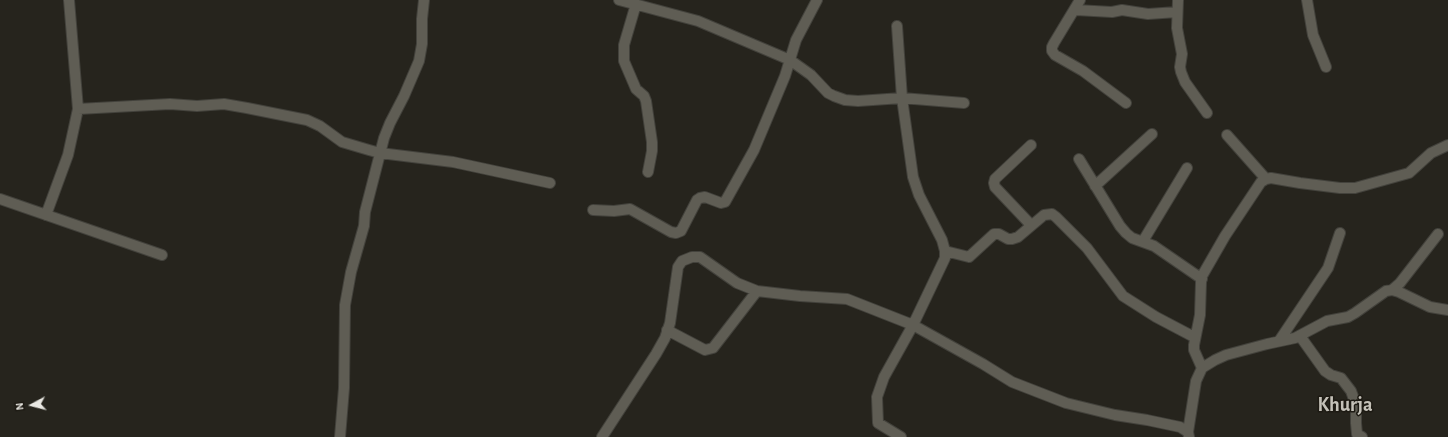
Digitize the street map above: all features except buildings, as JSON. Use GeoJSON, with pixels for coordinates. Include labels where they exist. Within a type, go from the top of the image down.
{"type":"FeatureCollection","features":[{"type":"Feature","properties":{"kind":"street"},"geometry":{"type":"LineString","coordinates":[[46,215],[68,155],[78,109],[70,0]]}},
{"type":"Feature","properties":{"kind":"street"},"geometry":{"type":"LineString","coordinates":[[340,437],[344,388],[345,305],[354,257],[364,226],[380,153],[390,123],[420,61],[424,0]]}},
{"type":"Feature","properties":{"kind":"street"},"geometry":{"type":"LineString","coordinates":[[619,0],[698,21],[790,60],[807,71],[828,93],[845,100],[858,101],[902,98],[964,103]]}},
{"type":"Feature","properties":{"kind":"street"},"geometry":{"type":"LineString","coordinates":[[593,210],[614,211],[630,209],[671,232],[676,233],[681,231],[697,200],[700,198],[705,197],[721,203],[725,202],[754,150],[785,76],[796,40],[817,0]]}},
{"type":"Feature","properties":{"kind":"street"},"geometry":{"type":"LineString","coordinates":[[1080,0],[1076,10],[1054,43],[1052,51],[1055,55],[1083,71],[1126,103]]}},
{"type":"Feature","properties":{"kind":"street"},"geometry":{"type":"LineString","coordinates":[[1178,0],[1177,28],[1182,54],[1181,72],[1185,82],[1207,113]]}},
{"type":"Feature","properties":{"kind":"street"},"geometry":{"type":"LineString","coordinates":[[1307,0],[1312,35],[1326,67]]}},
{"type":"Feature","properties":{"kind":"street"},"geometry":{"type":"LineString","coordinates":[[636,4],[624,45],[624,61],[636,89],[644,96],[646,101],[652,142],[648,172]]}},
{"type":"Feature","properties":{"kind":"street"},"geometry":{"type":"LineString","coordinates":[[1076,10],[1112,12],[1122,10],[1148,14],[1177,12]]}},
{"type":"Feature","properties":{"kind":"street"},"geometry":{"type":"LineString","coordinates":[[897,26],[902,98],[913,177],[919,194],[942,240],[945,251],[945,258],[942,266],[913,325],[884,377],[877,397],[878,423],[902,437]]}},
{"type":"Feature","properties":{"kind":"street"},"geometry":{"type":"LineString","coordinates":[[78,109],[170,104],[197,106],[224,104],[307,120],[320,126],[342,142],[380,153],[453,162],[550,183]]}},
{"type":"Feature","properties":{"kind":"street"},"geometry":{"type":"LineString","coordinates":[[1095,186],[1152,134]]}},
{"type":"Feature","properties":{"kind":"street"},"geometry":{"type":"LineString","coordinates":[[1227,135],[1266,179]]}},
{"type":"Feature","properties":{"kind":"street"},"geometry":{"type":"LineString","coordinates":[[1031,145],[995,179],[994,183],[995,187],[1031,225]]}},
{"type":"Feature","properties":{"kind":"street"},"geometry":{"type":"LineString","coordinates":[[1202,368],[1194,350],[1194,337],[1200,315],[1202,279],[1225,236],[1261,182],[1271,178],[1340,188],[1355,188],[1409,173],[1432,153],[1448,145]]}},
{"type":"Feature","properties":{"kind":"street"},"geometry":{"type":"LineString","coordinates":[[1079,159],[1123,230],[1132,238],[1154,246],[1202,279]]}},
{"type":"Feature","properties":{"kind":"street"},"geometry":{"type":"LineString","coordinates":[[1143,241],[1187,168]]}},
{"type":"Feature","properties":{"kind":"street"},"geometry":{"type":"LineString","coordinates":[[0,199],[162,255]]}},
{"type":"Feature","properties":{"kind":"street"},"geometry":{"type":"LineString","coordinates":[[945,251],[969,257],[994,234],[999,234],[1008,239],[1018,237],[1044,215],[1048,214],[1056,217],[1087,248],[1123,296],[1156,318],[1194,337]]}},
{"type":"Feature","properties":{"kind":"street"},"geometry":{"type":"LineString","coordinates":[[1279,340],[1328,268],[1340,232]]}},
{"type":"Feature","properties":{"kind":"street"},"geometry":{"type":"LineString","coordinates":[[1189,435],[1196,381],[1202,368],[1226,355],[1279,340],[1300,336],[1327,321],[1356,313],[1382,293],[1392,290],[1400,283],[1438,234]]}},
{"type":"Feature","properties":{"kind":"street"},"geometry":{"type":"LineString","coordinates":[[602,437],[656,354],[670,323],[678,267],[682,261],[692,257],[700,257],[737,283],[757,291],[847,299],[913,325],[1012,382],[1066,403],[1114,415],[1180,427],[1189,435]]}},
{"type":"Feature","properties":{"kind":"street"},"geometry":{"type":"LineString","coordinates":[[1392,290],[1430,307],[1448,310]]}},
{"type":"Feature","properties":{"kind":"street"},"geometry":{"type":"LineString","coordinates":[[667,330],[705,350],[713,348],[757,291]]}},
{"type":"Feature","properties":{"kind":"street"},"geometry":{"type":"LineString","coordinates":[[1300,336],[1325,371],[1331,375],[1341,378],[1351,391],[1356,405],[1357,434],[1362,437]]}},
{"type":"Feature","properties":{"kind":"district","name":"Khurja"},"geometry":{"type":"Point","coordinates":[1345,405]}}]}
